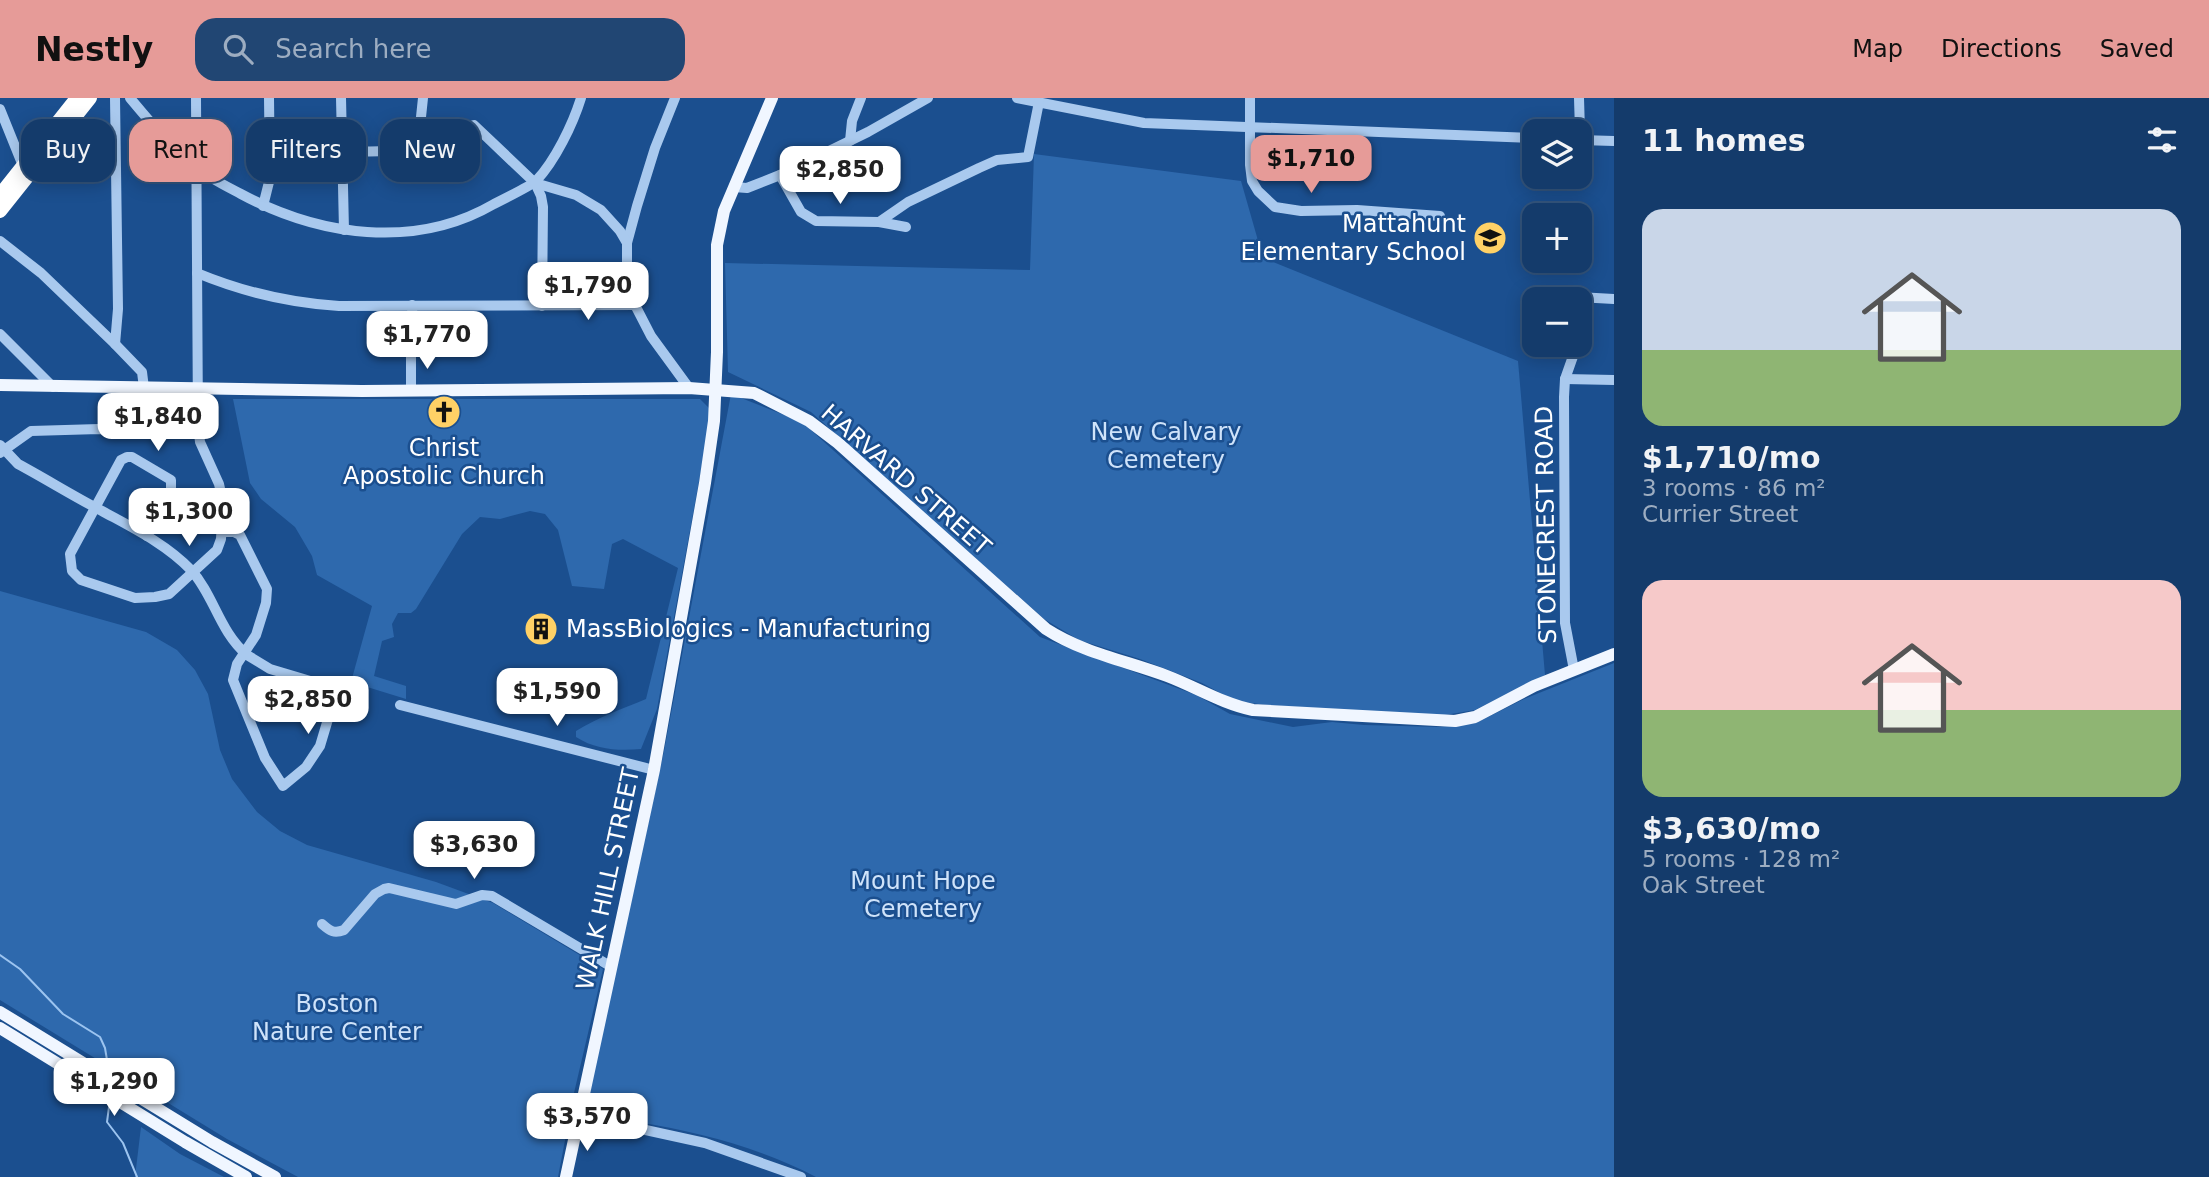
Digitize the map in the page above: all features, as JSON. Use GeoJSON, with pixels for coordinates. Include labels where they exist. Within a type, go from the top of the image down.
{"type":"FeatureCollection","features":[{"type":"Feature","properties":{"kind":"highway"},"geometry":{"type":"LineString","coordinates":[[63,119],[74,103],[90,98]]}},
{"type":"Feature","properties":{"kind":"highway"},"geometry":{"type":"LineString","coordinates":[[0,195],[21,176]]}},
{"type":"Feature","properties":{"kind":"highway"},"geometry":{"type":"LineString","coordinates":[[0,211],[21,179]]}},
{"type":"Feature","properties":{"kind":"main road","name":"WALK HILL STREET"},"geometry":{"type":"LineString","coordinates":[[565,1177],[654,770],[705,483],[713,421],[717,352],[717,245],[724,211],[772,98]]}},
{"type":"Feature","properties":{"kind":"main road","name":"HARVARD STREET"},"geometry":{"type":"LineString","coordinates":[[0,385],[411,391],[689,388],[754,393],[809,421],[870,470],[1028,615],[1062,640],[1167,676],[1239,707],[1455,721],[1475,717],[1534,687],[1614,654]]}},
{"type":"Feature","properties":{"kind":"main road"},"geometry":{"type":"LineString","coordinates":[[0,1012],[275,1177]]}},
{"type":"Feature","properties":{"kind":"main road"},"geometry":{"type":"LineString","coordinates":[[0,1028],[246,1177]]}},
{"type":"Feature","properties":{"kind":"street"},"geometry":{"type":"LineString","coordinates":[[115,98],[118,309],[115,344]]}},
{"type":"Feature","properties":{"kind":"street"},"geometry":{"type":"LineString","coordinates":[[130,98],[150,119]]}},
{"type":"Feature","properties":{"kind":"street"},"geometry":{"type":"LineString","coordinates":[[196,98],[196,119]]}},
{"type":"Feature","properties":{"kind":"street"},"geometry":{"type":"LineString","coordinates":[[263,206],[270,178],[268,98]]}},
{"type":"Feature","properties":{"kind":"street"},"geometry":{"type":"LineString","coordinates":[[341,98],[341,119]]}},
{"type":"Feature","properties":{"kind":"street"},"geometry":{"type":"LineString","coordinates":[[421,119],[423,98]]}},
{"type":"Feature","properties":{"kind":"street"},"geometry":{"type":"LineString","coordinates":[[221,182],[263,206],[301,220],[344,230],[411,232],[447,224],[475,215],[515,191],[535,183],[568,134],[581,98]]}},
{"type":"Feature","properties":{"kind":"street"},"geometry":{"type":"LineString","coordinates":[[675,98],[655,148],[627,243],[628,272],[635,305],[651,336],[689,388]]}},
{"type":"Feature","properties":{"kind":"street"},"geometry":{"type":"LineString","coordinates":[[849,141],[852,121],[861,98]]}},
{"type":"Feature","properties":{"kind":"street"},"geometry":{"type":"LineString","coordinates":[[734,187],[747,188],[780,175],[928,98]]}},
{"type":"Feature","properties":{"kind":"street"},"geometry":{"type":"LineString","coordinates":[[1017,98],[1144,123],[1522,137]]}},
{"type":"Feature","properties":{"kind":"street"},"geometry":{"type":"LineString","coordinates":[[1250,98],[1252,181],[1258,191],[1275,207],[1301,211],[1357,210],[1440,216]]}},
{"type":"Feature","properties":{"kind":"street"},"geometry":{"type":"LineString","coordinates":[[1579,98],[1580,119]]}},
{"type":"Feature","properties":{"kind":"street"},"geometry":{"type":"LineString","coordinates":[[879,222],[908,202],[997,160],[1028,157],[1039,102]]}},
{"type":"Feature","properties":{"kind":"street"},"geometry":{"type":"LineString","coordinates":[[0,109],[21,156]]}},
{"type":"Feature","properties":{"kind":"street"},"geometry":{"type":"LineString","coordinates":[[480,131],[535,183],[541,196],[542,306]]}},
{"type":"Feature","properties":{"kind":"street"},"geometry":{"type":"LineString","coordinates":[[1592,140],[1614,141]]}},
{"type":"Feature","properties":{"kind":"street"},"geometry":{"type":"LineString","coordinates":[[780,175],[801,212],[816,221],[879,222],[906,227]]}},
{"type":"Feature","properties":{"kind":"street"},"geometry":{"type":"LineString","coordinates":[[147,536],[171,491],[171,480],[132,457],[127,457],[121,460],[70,554],[72,571],[80,580],[135,598],[155,597],[169,594],[217,551],[222,532],[223,502],[200,442],[199,432],[197,182]]}},
{"type":"Feature","properties":{"kind":"street"},"geometry":{"type":"LineString","coordinates":[[342,182],[344,230]]}},
{"type":"Feature","properties":{"kind":"street"},"geometry":{"type":"LineString","coordinates":[[535,183],[576,195],[589,202],[601,210],[627,243]]}},
{"type":"Feature","properties":{"kind":"street"},"geometry":{"type":"LineString","coordinates":[[0,241],[41,273],[115,344],[142,372],[144,388]]}},
{"type":"Feature","properties":{"kind":"street"},"geometry":{"type":"LineString","coordinates":[[197,273],[222,284],[304,304],[635,305]]}},
{"type":"Feature","properties":{"kind":"street"},"geometry":{"type":"LineString","coordinates":[[1592,298],[1614,299]]}},
{"type":"Feature","properties":{"kind":"street"},"geometry":{"type":"LineString","coordinates":[[412,305],[413,333]]}},
{"type":"Feature","properties":{"kind":"street"},"geometry":{"type":"LineString","coordinates":[[0,334],[53,387]]}},
{"type":"Feature","properties":{"kind":"street"},"geometry":{"type":"LineString","coordinates":[[411,351],[411,391]]}},
{"type":"Feature","properties":{"kind":"street","name":"STONECREST ROAD"},"geometry":{"type":"LineString","coordinates":[[1573,357],[1565,379],[1565,623],[1574,670]]}},
{"type":"Feature","properties":{"kind":"street"},"geometry":{"type":"LineString","coordinates":[[1565,379],[1614,380]]}},
{"type":"Feature","properties":{"kind":"street"},"geometry":{"type":"LineString","coordinates":[[199,432],[31,430],[1,450],[18,464],[167,548],[193,572],[221,624],[244,653],[270,669],[337,689],[320,746],[306,767],[283,786],[265,758],[233,680],[237,664],[244,653],[256,635],[266,603],[267,589],[240,535],[222,532]]}},
{"type":"Feature","properties":{"kind":"street"},"geometry":{"type":"LineString","coordinates":[[400,705],[654,770]]}},
{"type":"Feature","properties":{"kind":"street"},"geometry":{"type":"LineString","coordinates":[[322,924],[329,931],[337,933],[344,930],[375,894],[389,888],[456,904],[482,895],[492,896],[610,966]]}},
{"type":"Feature","properties":{"kind":"street"},"geometry":{"type":"LineString","coordinates":[[577,1122],[640,1129],[705,1143],[801,1177]]}},
{"type":"Feature","properties":{"kind":"green space","name":"New Calvary Cemetery"},"geometry":{"type":"Polygon","coordinates":[[[1034,154],[1241,181],[1263,258],[1518,361],[1545,675],[1475,710],[1439,716],[1235,701],[1202,683],[1140,659],[1079,640],[1044,619],[811,412],[728,372],[725,263],[1030,270],[1034,154]]]}},
{"type":"Feature","properties":{"kind":"green space","name":"Mount Hope Cemetery"},"geometry":{"type":"Polygon","coordinates":[[[731,394],[802,422],[1040,637],[1196,695],[1230,714],[1293,727],[1332,722],[1440,727],[1476,723],[1524,699],[1614,663],[1614,1177],[816,1177],[751,1149],[707,1136],[637,1122],[584,1116],[664,751],[731,394]]]}},
{"type":"Feature","properties":{"kind":"green space"},"geometry":{"type":"Polygon","coordinates":[[[233,399],[700,399],[712,411],[657,709],[641,749],[616,750],[600,747],[576,737],[576,731],[646,699],[678,568],[623,539],[612,544],[604,589],[572,586],[558,530],[545,514],[530,511],[500,519],[480,517],[462,534],[416,609],[411,613],[398,613],[392,624],[394,637],[382,641],[374,676],[406,686],[406,699],[351,682],[372,606],[317,575],[312,556],[295,527],[261,499],[250,483],[233,399]]]}},
{"type":"Feature","properties":{"kind":"green space","name":"Boston Nature Center"},"geometry":{"type":"Polygon","coordinates":[[[0,591],[146,632],[177,650],[195,670],[208,694],[220,750],[232,779],[257,812],[280,831],[307,845],[436,882],[493,903],[603,969],[574,1093],[558,1177],[298,1177],[227,1139],[0,1000],[0,591]]]}},
{"type":"Feature","properties":{"kind":"green space"},"geometry":{"type":"Polygon","coordinates":[[[141,1127],[180,1154],[224,1177],[135,1177],[141,1127]]]}},
{"type":"Feature","properties":{"kind":"waterway"},"geometry":{"type":"LineString","coordinates":[[0,955],[20,969],[63,1014],[100,1037],[108,1066]]}},
{"type":"Feature","properties":{"kind":"waterway"},"geometry":{"type":"LineString","coordinates":[[109,1107],[107,1122],[123,1143],[137,1177]]}},
{"type":"Feature","properties":{"kind":"place","name":"Mattahunt Elementary School"},"geometry":{"type":"Point","coordinates":[1490,238]}},
{"type":"Feature","properties":{"kind":"place","name":"Christ Apostolic Church"},"geometry":{"type":"Point","coordinates":[444,412]}},
{"type":"Feature","properties":{"kind":"place","name":"MassBiologics - Manufacturing"},"geometry":{"type":"Point","coordinates":[541,629]}}]}
